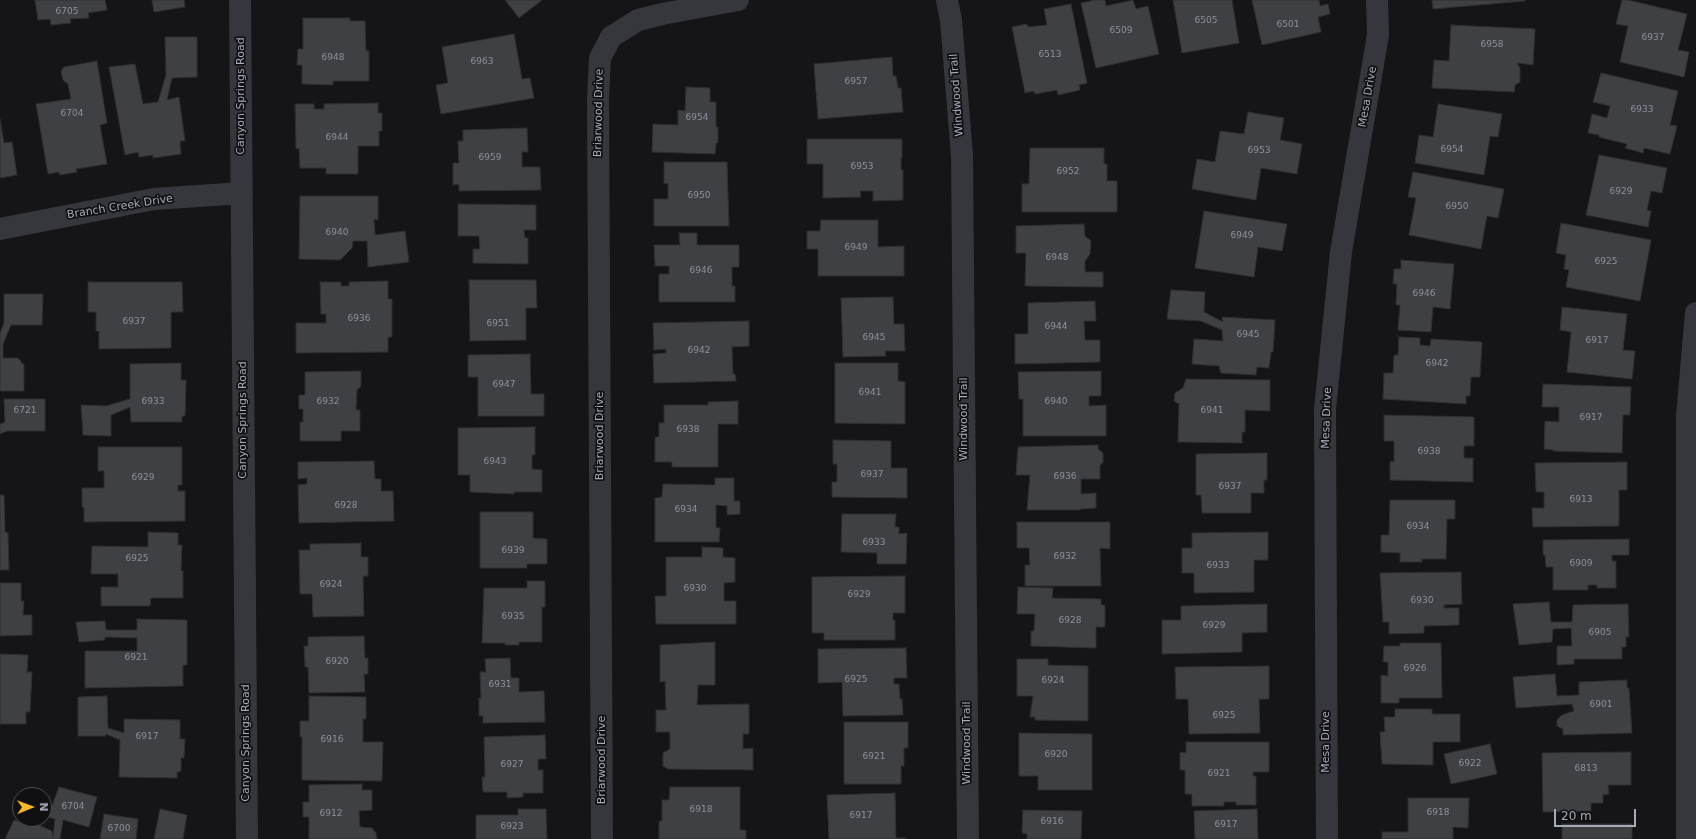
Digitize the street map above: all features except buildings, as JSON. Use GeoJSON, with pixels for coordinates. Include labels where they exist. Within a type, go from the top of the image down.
{"type":"FeatureCollection","features":[{"type":"Feature","properties":{"kind":"street","name":"Canyon Springs Road"},"geometry":{"type":"LineString","coordinates":[[240,0],[247,839]]}},
{"type":"Feature","properties":{"kind":"street","name":"Briarwood Drive"},"geometry":{"type":"LineString","coordinates":[[602,839],[598,99],[600,58],[611,36],[638,20],[738,0]]}},
{"type":"Feature","properties":{"kind":"street","name":"Windwood Trail"},"geometry":{"type":"LineString","coordinates":[[947,0],[951,20],[962,156],[968,839]]}},
{"type":"Feature","properties":{"kind":"street","name":"Mesa Drive"},"geometry":{"type":"LineString","coordinates":[[1327,839],[1326,409],[1341,252],[1378,35],[1377,0]]}},
{"type":"Feature","properties":{"kind":"street","name":"Branch Creek Drive"},"geometry":{"type":"LineString","coordinates":[[0,229],[154,199],[242,193]]}},
{"type":"Feature","properties":{"kind":"street"},"geometry":{"type":"LineString","coordinates":[[1687,839],[1691,766],[1687,416],[1692,343],[1696,313]]}}]}
